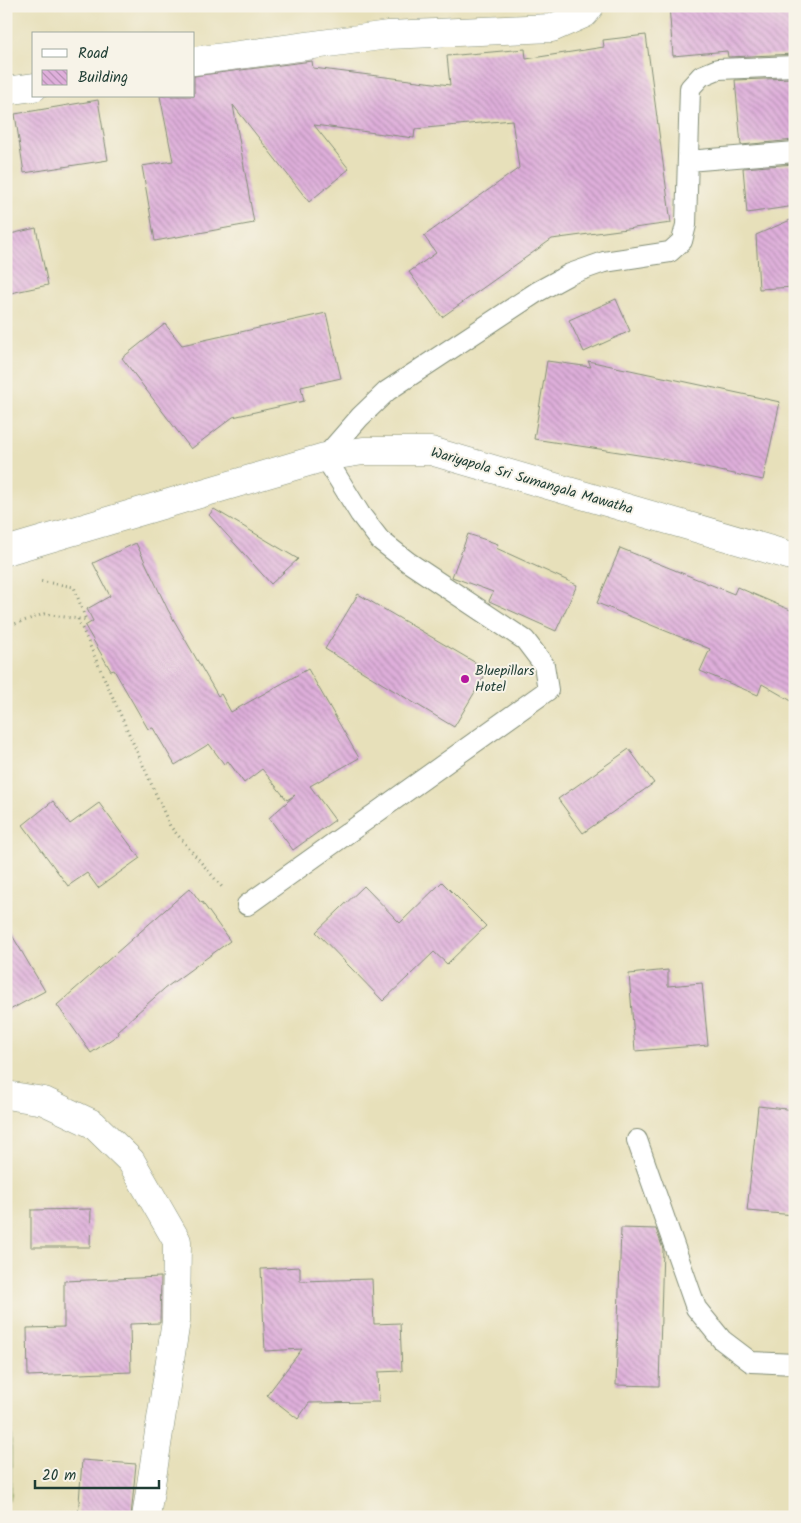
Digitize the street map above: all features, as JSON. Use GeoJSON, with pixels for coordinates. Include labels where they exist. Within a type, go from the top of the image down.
{"type":"FeatureCollection","features":[{"type":"Feature","properties":{"kind":"street"},"geometry":{"type":"LineString","coordinates":[[195,61],[388,35],[552,28],[584,14],[590,6]]}},
{"type":"Feature","properties":{"kind":"street"},"geometry":{"type":"LineString","coordinates":[[6,91],[32,87]]}},
{"type":"Feature","properties":{"kind":"street","name":"Wariyapola Sri Sumangala Mawatha"},"geometry":{"type":"LineString","coordinates":[[6,551],[325,457],[363,451],[431,451],[795,557]]}},
{"type":"Feature","properties":{"kind":"street"},"geometry":{"type":"LineString","coordinates":[[6,1095],[44,1101],[93,1124],[131,1161],[176,1241],[176,1321],[146,1517]]}},
{"type":"Feature","properties":{"kind":"lane"},"geometry":{"type":"LineString","coordinates":[[247,905],[548,690],[544,665],[525,640],[408,562],[380,540],[360,514],[325,457],[360,417],[387,391],[537,292],[570,274],[604,262],[670,252],[682,241],[686,225],[690,88],[701,76],[718,69],[795,66]]}},
{"type":"Feature","properties":{"kind":"lane"},"geometry":{"type":"LineString","coordinates":[[688,161],[795,152]]}},
{"type":"Feature","properties":{"kind":"lane"},"geometry":{"type":"LineString","coordinates":[[637,1140],[696,1308],[722,1340],[751,1362],[795,1364]]}},
{"type":"Feature","properties":{"kind":"path"},"geometry":{"type":"LineString","coordinates":[[6,627],[44,614],[86,620],[74,587],[35,580]]}},
{"type":"Feature","properties":{"kind":"path"},"geometry":{"type":"LineString","coordinates":[[78,619],[170,826],[230,898],[247,905]]}},
{"type":"Feature","properties":{"kind":"green space"},"geometry":{"type":"Polygon","coordinates":[[[6,1344],[12,1360],[11,1495],[6,1505],[6,1344]]]}},
{"type":"Feature","properties":{"kind":"building"},"geometry":{"type":"Polygon","coordinates":[[[669,6],[795,6],[795,54],[728,57],[727,51],[673,56],[669,6]]]}},
{"type":"Feature","properties":{"kind":"building"},"geometry":{"type":"Polygon","coordinates":[[[646,35],[671,223],[552,239],[442,317],[409,272],[436,253],[424,236],[519,168],[512,120],[415,129],[414,138],[314,125],[349,169],[309,202],[233,105],[254,223],[155,241],[142,166],[173,161],[160,98],[195,98],[195,76],[312,61],[313,68],[450,85],[447,56],[525,49],[526,59],[604,47],[603,40],[646,35]]]}},
{"type":"Feature","properties":{"kind":"building"},"geometry":{"type":"Polygon","coordinates":[[[795,78],[795,140],[741,145],[735,80],[795,78]]]}},
{"type":"Feature","properties":{"kind":"building"},"geometry":{"type":"Polygon","coordinates":[[[98,100],[108,160],[24,173],[15,114],[98,100]]]}},
{"type":"Feature","properties":{"kind":"building"},"geometry":{"type":"Polygon","coordinates":[[[795,164],[795,206],[747,213],[743,168],[795,164]]]}},
{"type":"Feature","properties":{"kind":"building"},"geometry":{"type":"Polygon","coordinates":[[[795,218],[795,287],[759,289],[756,235],[795,218]]]}},
{"type":"Feature","properties":{"kind":"building"},"geometry":{"type":"Polygon","coordinates":[[[36,228],[48,285],[6,294],[6,235],[36,228]]]}},
{"type":"Feature","properties":{"kind":"building"},"geometry":{"type":"Polygon","coordinates":[[[616,299],[630,331],[584,352],[569,320],[616,299]]]}},
{"type":"Feature","properties":{"kind":"building"},"geometry":{"type":"Polygon","coordinates":[[[326,313],[341,378],[301,387],[304,401],[233,417],[191,449],[122,358],[165,324],[182,345],[326,313]]]}},
{"type":"Feature","properties":{"kind":"building"},"geometry":{"type":"Polygon","coordinates":[[[547,361],[591,367],[588,361],[780,402],[763,480],[658,458],[534,439],[547,361]]]}},
{"type":"Feature","properties":{"kind":"building"},"geometry":{"type":"Polygon","coordinates":[[[214,509],[298,559],[271,584],[209,515],[214,509]]]}},
{"type":"Feature","properties":{"kind":"building"},"geometry":{"type":"Polygon","coordinates":[[[468,534],[498,544],[496,548],[577,585],[556,631],[489,601],[493,592],[452,577],[468,534]]]}},
{"type":"Feature","properties":{"kind":"building"},"geometry":{"type":"Polygon","coordinates":[[[136,543],[168,610],[218,696],[221,694],[231,712],[308,669],[359,758],[310,786],[335,820],[293,850],[269,818],[295,795],[287,800],[262,769],[244,783],[228,761],[224,764],[209,744],[175,765],[153,728],[148,729],[114,670],[111,671],[85,626],[93,621],[87,609],[110,596],[93,563],[136,543]]]}},
{"type":"Feature","properties":{"kind":"building"},"geometry":{"type":"Polygon","coordinates":[[[620,548],[734,594],[737,587],[795,612],[795,703],[762,684],[758,695],[700,671],[710,649],[597,603],[620,548]]]}},
{"type":"Feature","properties":{"kind":"building"},"geometry":{"type":"Polygon","coordinates":[[[358,594],[488,670],[454,727],[325,649],[358,594]]]}},
{"type":"Feature","properties":{"kind":"building"},"geometry":{"type":"Polygon","coordinates":[[[629,749],[654,783],[583,833],[558,799],[629,749]]]}},
{"type":"Feature","properties":{"kind":"building"},"geometry":{"type":"Polygon","coordinates":[[[53,801],[70,824],[99,803],[140,858],[98,888],[87,873],[68,886],[23,825],[53,801]]]}},
{"type":"Feature","properties":{"kind":"building"},"geometry":{"type":"Polygon","coordinates":[[[442,882],[486,926],[447,964],[434,952],[383,1001],[316,932],[364,886],[400,923],[442,882]]]}},
{"type":"Feature","properties":{"kind":"building"},"geometry":{"type":"Polygon","coordinates":[[[190,888],[230,941],[164,989],[117,1031],[119,1034],[91,1053],[57,1005],[190,888]]]}},
{"type":"Feature","properties":{"kind":"building"},"geometry":{"type":"Polygon","coordinates":[[[6,925],[45,991],[6,1012],[6,925]]]}},
{"type":"Feature","properties":{"kind":"building"},"geometry":{"type":"Polygon","coordinates":[[[668,970],[668,986],[702,983],[708,1045],[635,1051],[629,974],[668,970]]]}},
{"type":"Feature","properties":{"kind":"building"},"geometry":{"type":"Polygon","coordinates":[[[758,1106],[795,1110],[795,1215],[747,1211],[758,1106]]]}},
{"type":"Feature","properties":{"kind":"building"},"geometry":{"type":"Polygon","coordinates":[[[91,1209],[90,1247],[31,1247],[31,1210],[91,1209]]]}},
{"type":"Feature","properties":{"kind":"building"},"geometry":{"type":"Polygon","coordinates":[[[621,1228],[656,1229],[663,1249],[659,1386],[616,1385],[621,1228]]]}},
{"type":"Feature","properties":{"kind":"building"},"geometry":{"type":"Polygon","coordinates":[[[300,1267],[300,1281],[372,1279],[374,1324],[400,1323],[402,1371],[378,1372],[379,1402],[309,1403],[298,1419],[267,1395],[302,1349],[265,1351],[261,1269],[300,1267]]]}},
{"type":"Feature","properties":{"kind":"building"},"geometry":{"type":"Polygon","coordinates":[[[161,1277],[160,1323],[130,1324],[131,1372],[28,1376],[27,1328],[64,1327],[64,1281],[161,1277]]]}},
{"type":"Feature","properties":{"kind":"building"},"geometry":{"type":"Polygon","coordinates":[[[82,1460],[136,1464],[131,1517],[78,1517],[82,1460]]]}},
{"type":"Feature","properties":{"kind":"place","name":"Bluepillars Hotel"},"geometry":{"type":"Point","coordinates":[465,679]}}]}
